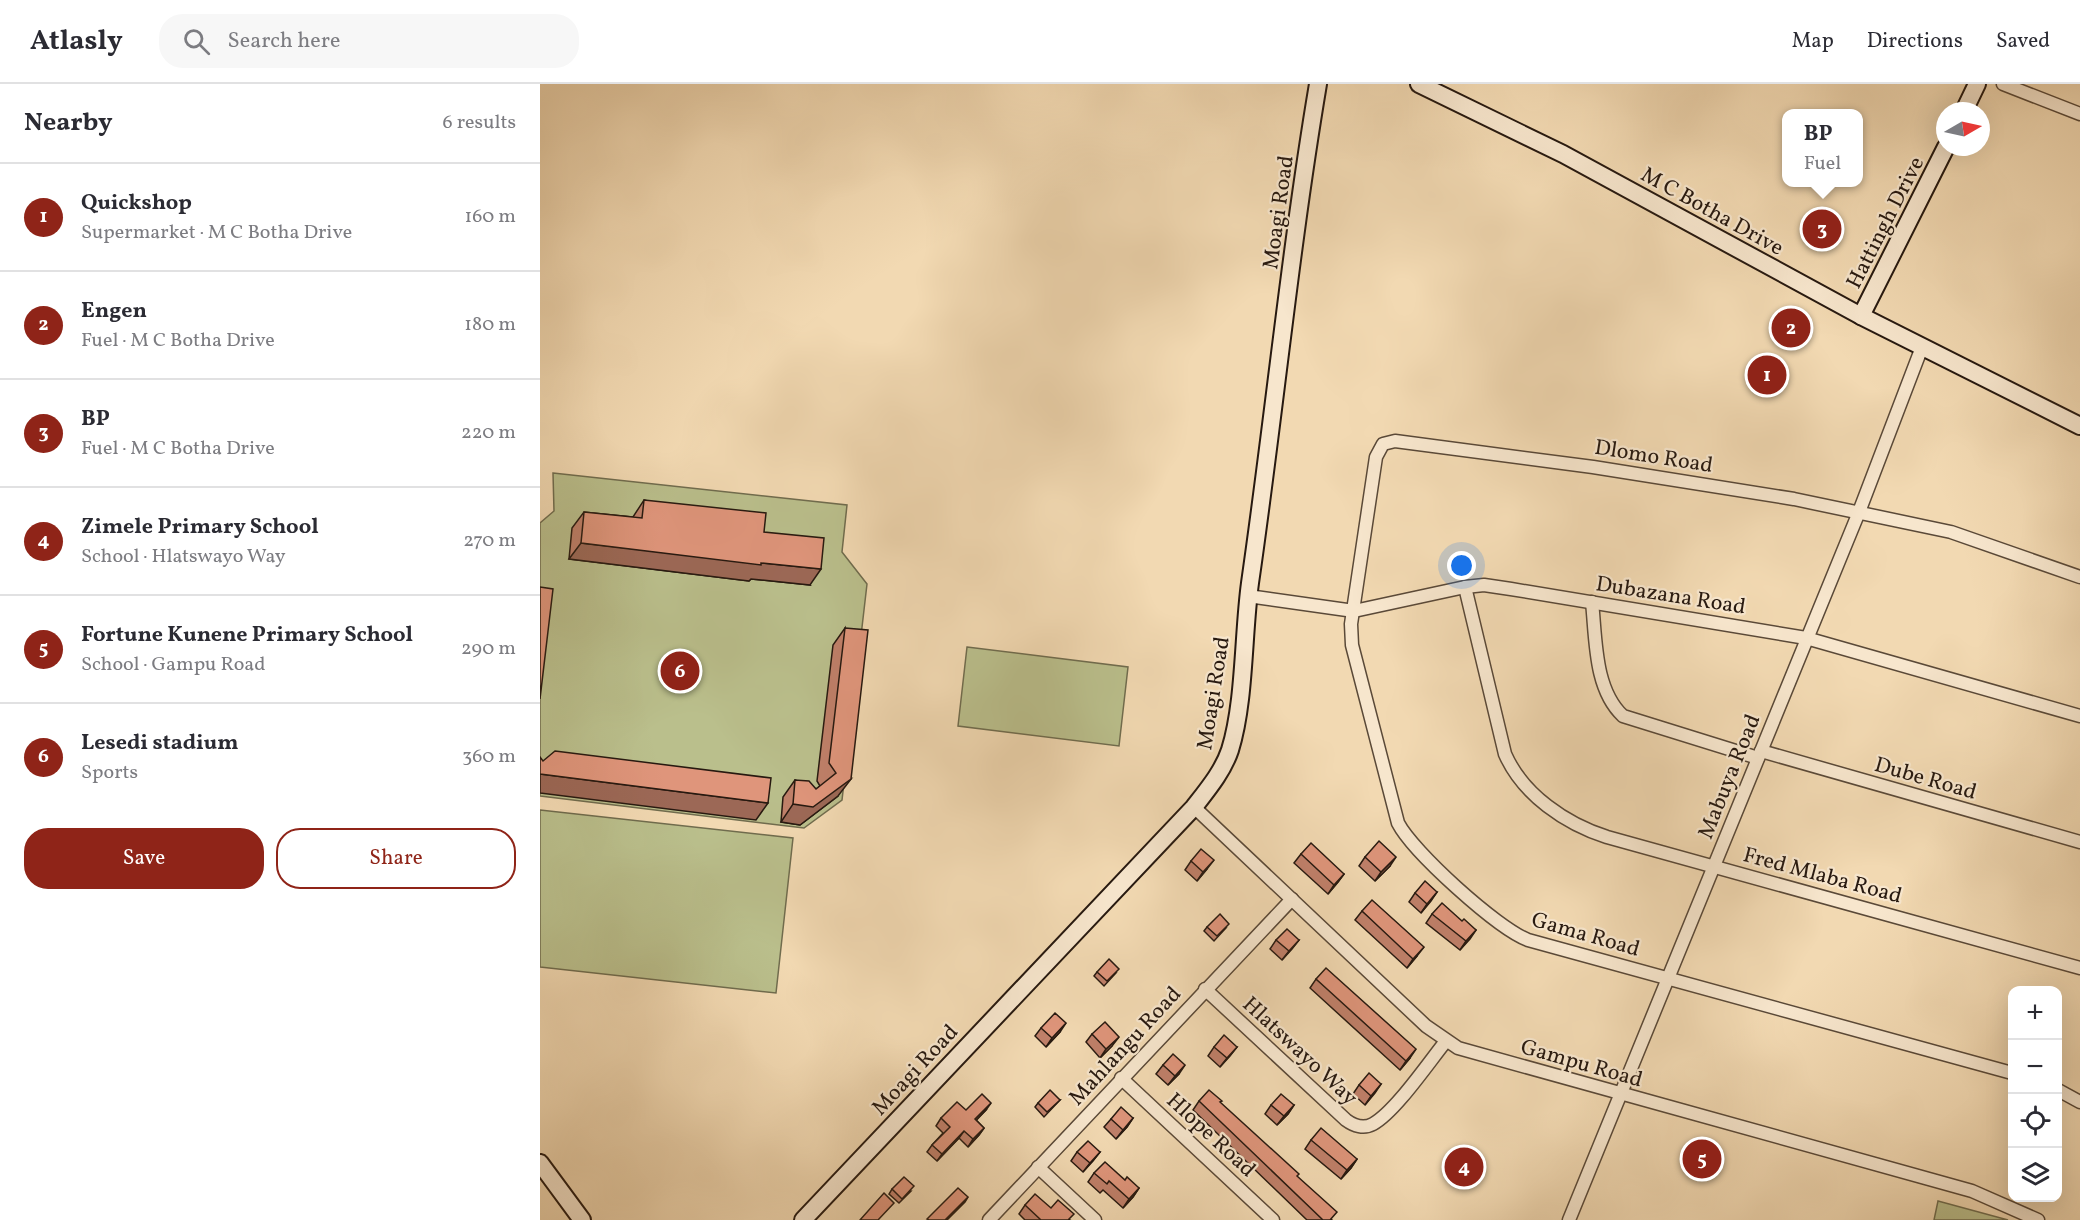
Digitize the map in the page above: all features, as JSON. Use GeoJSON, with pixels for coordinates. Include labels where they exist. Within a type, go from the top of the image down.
{"type":"FeatureCollection","features":[{"type":"Feature","properties":{"kind":"street","name":"Moagi Road"},"geometry":{"type":"LineString","coordinates":[[803,1220],[1194,807],[1216,777],[1230,749],[1248,596],[1273,424],[1278,356],[1318,84]]}},
{"type":"Feature","properties":{"kind":"street","name":"M C Botha Drive"},"geometry":{"type":"LineString","coordinates":[[1419,84],[1553,148],[1861,316],[2080,426]]}},
{"type":"Feature","properties":{"kind":"street"},"geometry":{"type":"LineString","coordinates":[[1968,102],[1977,84]]}},
{"type":"Feature","properties":{"kind":"street"},"geometry":{"type":"LineString","coordinates":[[2003,84],[2080,114]]}},
{"type":"Feature","properties":{"kind":"street","name":"Hattingh Drive"},"geometry":{"type":"LineString","coordinates":[[1861,316],[1941,156]]}},
{"type":"Feature","properties":{"kind":"street","name":"Mabuya Road"},"geometry":{"type":"LineString","coordinates":[[1569,1220],[1859,512],[1922,347]]}},
{"type":"Feature","properties":{"kind":"street","name":"Dlomo Road"},"geometry":{"type":"LineString","coordinates":[[1354,611],[1376,457],[1381,446],[1389,442],[1413,442],[1605,469],[1732,488],[1859,512],[1950,532],[2080,577]]}},
{"type":"Feature","properties":{"kind":"street","name":"Dubazana Road"},"geometry":{"type":"LineString","coordinates":[[1248,596],[1354,611],[1465,587],[1489,585],[1806,638],[2080,716]]}},
{"type":"Feature","properties":{"kind":"street","name":"Fred Mlaba Road"},"geometry":{"type":"LineString","coordinates":[[1465,587],[1503,749],[1520,779],[1561,817],[1581,828],[2080,968]]}},
{"type":"Feature","properties":{"kind":"street","name":"Dube Road"},"geometry":{"type":"LineString","coordinates":[[1592,602],[1602,679],[1616,709],[1631,720],[2080,842]]}},
{"type":"Feature","properties":{"kind":"street","name":"Gama Road"},"geometry":{"type":"LineString","coordinates":[[1354,611],[1351,624],[1352,645],[1395,817],[1408,840],[1507,930],[1528,940],[2008,1072]]}},
{"type":"Feature","properties":{"kind":"street","name":"Gampu Road"},"geometry":{"type":"LineString","coordinates":[[1194,807],[1426,1026],[1446,1041],[1471,1053],[1972,1191],[2038,1220]]}},
{"type":"Feature","properties":{"kind":"street","name":"Mahlangu Road"},"geometry":{"type":"LineString","coordinates":[[988,1220],[1292,899]]}},
{"type":"Feature","properties":{"kind":"street","name":"Hlatswayo Way"},"geometry":{"type":"LineString","coordinates":[[1205,989],[1354,1125],[1368,1126],[1375,1122],[1391,1107],[1446,1041]]}},
{"type":"Feature","properties":{"kind":"street","name":"Hlope Road"},"geometry":{"type":"LineString","coordinates":[[1121,1078],[1274,1220]]}},
{"type":"Feature","properties":{"kind":"street"},"geometry":{"type":"LineString","coordinates":[[2062,1092],[2080,1102]]}},
{"type":"Feature","properties":{"kind":"street"},"geometry":{"type":"LineString","coordinates":[[540,1162],[582,1220]]}},
{"type":"Feature","properties":{"kind":"street"},"geometry":{"type":"LineString","coordinates":[[1038,1167],[1095,1220]]}},
{"type":"Feature","properties":{"kind":"green space"},"geometry":{"type":"Polygon","coordinates":[[[553,473],[847,505],[842,552],[867,584],[842,800],[804,828],[540,796],[540,523],[554,511],[553,473]]]}},
{"type":"Feature","properties":{"kind":"green space"},"geometry":{"type":"Polygon","coordinates":[[[967,647],[1128,667],[1119,746],[958,726],[967,647]]]}},
{"type":"Feature","properties":{"kind":"green space"},"geometry":{"type":"Polygon","coordinates":[[[540,810],[793,838],[776,993],[540,967],[540,810]]]}},
{"type":"Feature","properties":{"kind":"green space"},"geometry":{"type":"Polygon","coordinates":[[[1938,1201],[2008,1220],[1934,1220],[1938,1201]]]}},
{"type":"Feature","properties":{"kind":"building"},"geometry":{"type":"Polygon","coordinates":[[[644,500],[766,513],[764,532],[824,538],[821,569],[761,563],[761,565],[581,543],[584,512],[642,518],[644,500]]]}},
{"type":"Feature","properties":{"kind":"building"},"geometry":{"type":"Polygon","coordinates":[[[540,587],[553,589],[540,699],[540,587]]]}},
{"type":"Feature","properties":{"kind":"building"},"geometry":{"type":"Polygon","coordinates":[[[845,628],[868,630],[851,779],[813,807],[793,804],[795,780],[809,781],[816,789],[836,773],[829,763],[845,628]]]}},
{"type":"Feature","properties":{"kind":"building"},"geometry":{"type":"Polygon","coordinates":[[[555,751],[771,778],[768,803],[540,774],[540,757],[543,761],[555,751]]]}},
{"type":"Feature","properties":{"kind":"building"},"geometry":{"type":"Polygon","coordinates":[[[1379,841],[1396,857],[1381,872],[1365,857],[1379,841]]]}},
{"type":"Feature","properties":{"kind":"building"},"geometry":{"type":"Polygon","coordinates":[[[1311,843],[1344,874],[1334,885],[1301,854],[1311,843]]]}},
{"type":"Feature","properties":{"kind":"building"},"geometry":{"type":"Polygon","coordinates":[[[1201,849],[1214,860],[1203,872],[1191,861],[1201,849]]]}},
{"type":"Feature","properties":{"kind":"building"},"geometry":{"type":"Polygon","coordinates":[[[1425,881],[1437,892],[1427,904],[1415,893],[1425,881]]]}},
{"type":"Feature","properties":{"kind":"building"},"geometry":{"type":"Polygon","coordinates":[[[1372,900],[1424,947],[1413,959],[1362,911],[1372,900]]]}},
{"type":"Feature","properties":{"kind":"building"},"geometry":{"type":"Polygon","coordinates":[[[1442,903],[1476,930],[1466,941],[1432,914],[1442,903]]]}},
{"type":"Feature","properties":{"kind":"building"},"geometry":{"type":"Polygon","coordinates":[[[1220,914],[1229,924],[1217,936],[1207,927],[1220,914]]]}},
{"type":"Feature","properties":{"kind":"building"},"geometry":{"type":"Polygon","coordinates":[[[1287,929],[1299,940],[1289,951],[1276,940],[1287,929]]]}},
{"type":"Feature","properties":{"kind":"building"},"geometry":{"type":"Polygon","coordinates":[[[1109,959],[1119,969],[1107,981],[1097,972],[1109,959]]]}},
{"type":"Feature","properties":{"kind":"building"},"geometry":{"type":"Polygon","coordinates":[[[1326,968],[1416,1049],[1406,1061],[1316,979],[1326,968]]]}},
{"type":"Feature","properties":{"kind":"building"},"geometry":{"type":"Polygon","coordinates":[[[1055,1013],[1066,1023],[1052,1038],[1041,1028],[1055,1013]]]}},
{"type":"Feature","properties":{"kind":"building"},"geometry":{"type":"Polygon","coordinates":[[[1105,1022],[1119,1037],[1106,1049],[1092,1034],[1105,1022]]]}},
{"type":"Feature","properties":{"kind":"building"},"geometry":{"type":"Polygon","coordinates":[[[1224,1035],[1237,1047],[1227,1058],[1214,1047],[1224,1035]]]}},
{"type":"Feature","properties":{"kind":"building"},"geometry":{"type":"Polygon","coordinates":[[[1173,1054],[1185,1065],[1175,1076],[1163,1065],[1173,1054]]]}},
{"type":"Feature","properties":{"kind":"building"},"geometry":{"type":"Polygon","coordinates":[[[1369,1073],[1381,1084],[1371,1096],[1359,1085],[1369,1073]]]}},
{"type":"Feature","properties":{"kind":"building"},"geometry":{"type":"Polygon","coordinates":[[[1050,1090],[1060,1100],[1047,1112],[1038,1103],[1050,1090]]]}},
{"type":"Feature","properties":{"kind":"building"},"geometry":{"type":"Polygon","coordinates":[[[1209,1090],[1337,1212],[1330,1220],[1323,1220],[1199,1101],[1209,1090]]]}},
{"type":"Feature","properties":{"kind":"building"},"geometry":{"type":"Polygon","coordinates":[[[982,1094],[991,1103],[975,1119],[984,1128],[973,1139],[964,1131],[942,1154],[932,1145],[950,1127],[941,1118],[957,1102],[966,1110],[982,1094]]]}},
{"type":"Feature","properties":{"kind":"building"},"geometry":{"type":"Polygon","coordinates":[[[1281,1094],[1294,1105],[1284,1116],[1271,1105],[1281,1094]]]}},
{"type":"Feature","properties":{"kind":"building"},"geometry":{"type":"Polygon","coordinates":[[[1121,1107],[1133,1118],[1123,1130],[1111,1119],[1121,1107]]]}},
{"type":"Feature","properties":{"kind":"building"},"geometry":{"type":"Polygon","coordinates":[[[1321,1128],[1357,1159],[1347,1170],[1311,1140],[1321,1128]]]}},
{"type":"Feature","properties":{"kind":"building"},"geometry":{"type":"Polygon","coordinates":[[[1088,1141],[1100,1152],[1090,1163],[1077,1152],[1088,1141]]]}},
{"type":"Feature","properties":{"kind":"building"},"geometry":{"type":"Polygon","coordinates":[[[1105,1162],[1125,1180],[1127,1177],[1139,1188],[1129,1199],[1109,1181],[1107,1184],[1094,1173],[1105,1162]]]}},
{"type":"Feature","properties":{"kind":"building"},"geometry":{"type":"Polygon","coordinates":[[[904,1177],[914,1186],[902,1199],[892,1189],[904,1177]]]}},
{"type":"Feature","properties":{"kind":"building"},"geometry":{"type":"Polygon","coordinates":[[[958,1188],[968,1197],[945,1220],[927,1219],[958,1188]]]}},
{"type":"Feature","properties":{"kind":"building"},"geometry":{"type":"Polygon","coordinates":[[[884,1193],[894,1203],[878,1220],[860,1220],[884,1193]]]}},
{"type":"Feature","properties":{"kind":"building"},"geometry":{"type":"Polygon","coordinates":[[[1035,1194],[1051,1208],[1058,1200],[1074,1214],[1068,1220],[1041,1220],[1025,1205],[1035,1194]]]}},
{"type":"Feature","properties":{"kind":"place","name":"BP"},"geometry":{"type":"Point","coordinates":[1822,229]}},
{"type":"Feature","properties":{"kind":"place","name":"Engen"},"geometry":{"type":"Point","coordinates":[1791,328]}},
{"type":"Feature","properties":{"kind":"place","name":"Quickshop"},"geometry":{"type":"Point","coordinates":[1767,375]}},
{"type":"Feature","properties":{"kind":"place","name":"Lesedi stadium"},"geometry":{"type":"Point","coordinates":[680,671]}},
{"type":"Feature","properties":{"kind":"place","name":"Fortune Kunene Primary School"},"geometry":{"type":"Point","coordinates":[1702,1159]}},
{"type":"Feature","properties":{"kind":"place","name":"Zimele Primary School"},"geometry":{"type":"Point","coordinates":[1464,1167]}}]}
